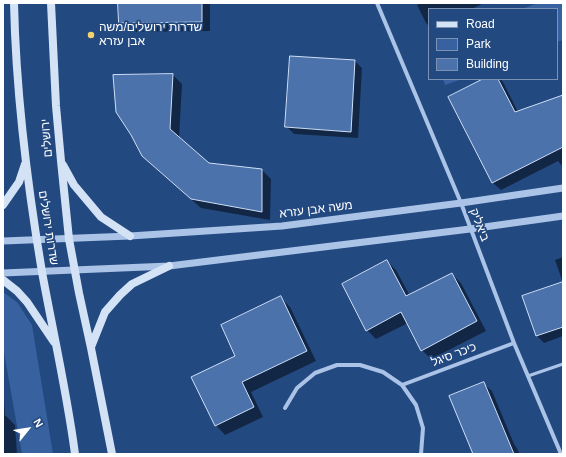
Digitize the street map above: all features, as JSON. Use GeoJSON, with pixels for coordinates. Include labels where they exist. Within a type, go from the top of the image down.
{"type":"FeatureCollection","features":[{"type":"Feature","properties":{"kind":"main road","name":"שדרות ירושלים"},"geometry":{"type":"LineString","coordinates":[[14,3],[18,93],[26,161],[42,272],[72,426],[75,454]]}},
{"type":"Feature","properties":{"kind":"main road","name":"ירושלים"},"geometry":{"type":"LineString","coordinates":[[51,3],[61,161],[75,270]]}},
{"type":"Feature","properties":{"kind":"main road"},"geometry":{"type":"LineString","coordinates":[[3,205],[19,182],[26,161]]}},
{"type":"Feature","properties":{"kind":"main road"},"geometry":{"type":"LineString","coordinates":[[61,161],[74,184],[101,218],[130,236]]}},
{"type":"Feature","properties":{"kind":"main road"},"geometry":{"type":"LineString","coordinates":[[112,454],[91,348],[105,312],[120,295],[132,284],[169,266]]}},
{"type":"Feature","properties":{"kind":"main road","name":"שדרות ירושלים"},"geometry":{"type":"LineString","coordinates":[[75,270],[91,348]]}},
{"type":"Feature","properties":{"kind":"main road"},"geometry":{"type":"LineString","coordinates":[[3,280],[17,291],[27,302],[56,346]]}},
{"type":"Feature","properties":{"kind":"street","name":"ביאליק"},"geometry":{"type":"LineString","coordinates":[[377,3],[461,203],[514,343],[561,454]]}},
{"type":"Feature","properties":{"kind":"street","name":"משה אבן עזרא"},"geometry":{"type":"LineString","coordinates":[[3,241],[130,236],[282,226],[563,188]]}},
{"type":"Feature","properties":{"kind":"street"},"geometry":{"type":"LineString","coordinates":[[3,273],[169,266],[563,216]]}},
{"type":"Feature","properties":{"kind":"street","name":"כיכר סיגל"},"geometry":{"type":"LineString","coordinates":[[402,385],[514,343]]}},
{"type":"Feature","properties":{"kind":"street"},"geometry":{"type":"LineString","coordinates":[[285,408],[297,388],[315,374],[337,365],[360,365],[383,372],[402,385],[416,405],[422,428],[421,454]]}},
{"type":"Feature","properties":{"kind":"lane"},"geometry":{"type":"LineString","coordinates":[[528,376],[563,364]]}},
{"type":"Feature","properties":{"kind":"green space"},"geometry":{"type":"Polygon","coordinates":[[[538,3],[563,3],[563,40],[558,42],[558,8],[525,8],[538,3]]]}},
{"type":"Feature","properties":{"kind":"green space"},"geometry":{"type":"Polygon","coordinates":[[[443,80],[459,80],[445,85],[443,80]]]}},
{"type":"Feature","properties":{"kind":"green space"},"geometry":{"type":"Polygon","coordinates":[[[3,292],[17,302],[32,325],[53,454],[22,454],[3,347],[3,292]]]}},
{"type":"Feature","properties":{"kind":"building"},"geometry":{"type":"Polygon","coordinates":[[[118,3],[202,3],[202,22],[119,23],[118,3]]]}},
{"type":"Feature","properties":{"kind":"building"},"geometry":{"type":"Polygon","coordinates":[[[290,56],[355,60],[351,132],[285,127],[290,56]]]}},
{"type":"Feature","properties":{"kind":"building"},"geometry":{"type":"Polygon","coordinates":[[[173,74],[170,129],[209,163],[262,169],[262,212],[191,199],[142,156],[131,135],[116,112],[113,75],[173,74]]]}},
{"type":"Feature","properties":{"kind":"building"},"geometry":{"type":"Polygon","coordinates":[[[481,80],[499,80],[515,112],[563,95],[563,147],[492,183],[448,97],[481,80]]]}},
{"type":"Feature","properties":{"kind":"building"},"geometry":{"type":"Polygon","coordinates":[[[387,260],[406,296],[452,273],[477,321],[421,351],[401,312],[366,331],[342,284],[387,260]]]}},
{"type":"Feature","properties":{"kind":"building"},"geometry":{"type":"Polygon","coordinates":[[[563,282],[563,327],[536,336],[522,296],[563,282]]]}},
{"type":"Feature","properties":{"kind":"building"},"geometry":{"type":"Polygon","coordinates":[[[281,296],[307,351],[242,382],[254,407],[215,426],[191,377],[235,356],[221,325],[281,296]]]}},
{"type":"Feature","properties":{"kind":"building"},"geometry":{"type":"Polygon","coordinates":[[[484,382],[514,454],[473,454],[449,396],[484,382]]]}},
{"type":"Feature","properties":{"kind":"place","name":"שדרות ירושלים/משה אבן עזרא"},"geometry":{"type":"Point","coordinates":[91,35]}}]}
